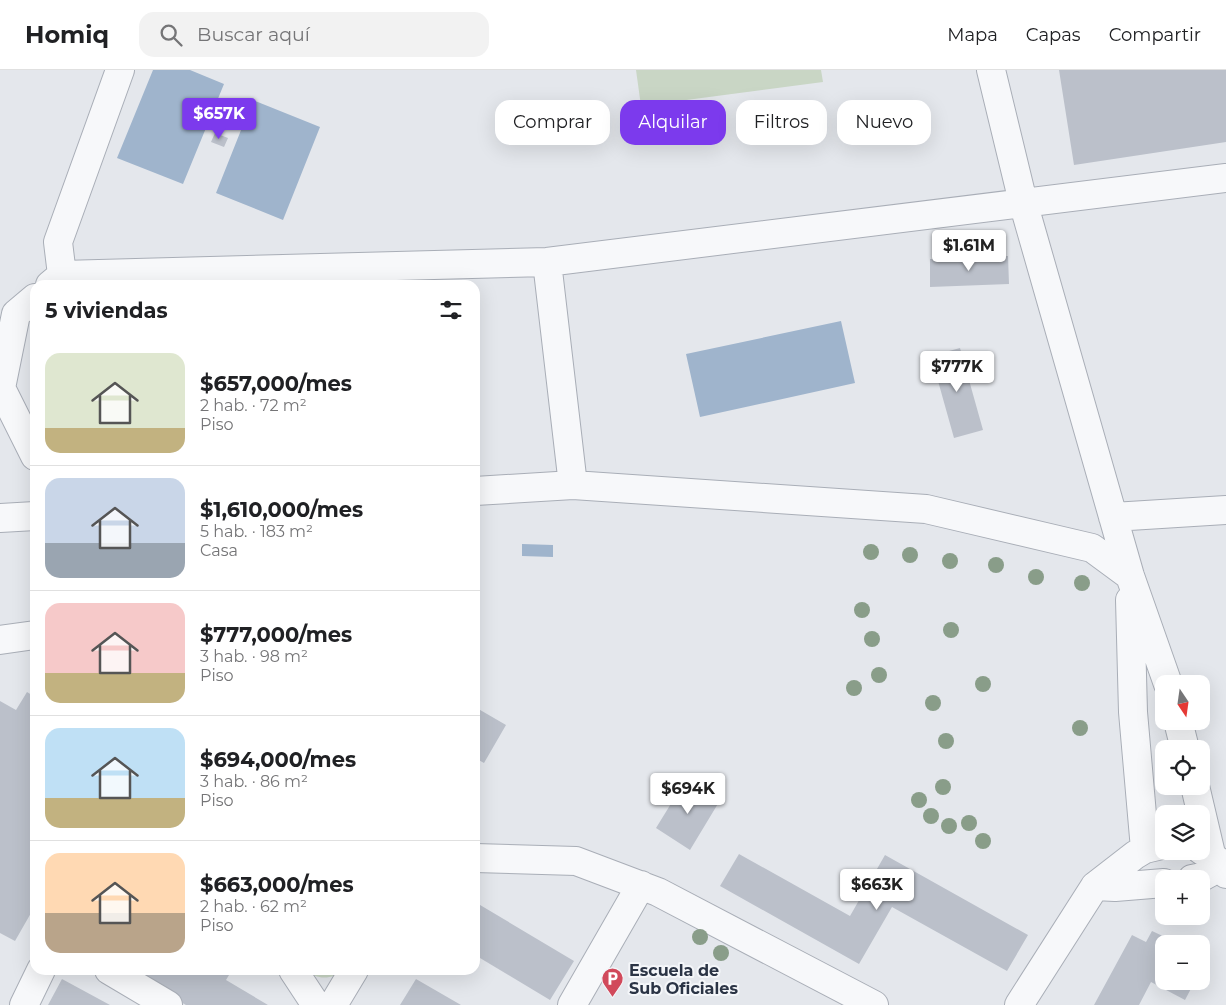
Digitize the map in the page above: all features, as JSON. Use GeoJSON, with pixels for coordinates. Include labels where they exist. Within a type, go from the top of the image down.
{"type":"FeatureCollection","features":[{"type":"Feature","properties":{"kind":"lane"},"geometry":{"type":"LineString","coordinates":[[120,70],[58,242],[56,280],[547,262],[1226,178]]}},
{"type":"Feature","properties":{"kind":"lane"},"geometry":{"type":"LineString","coordinates":[[991,70],[1023,202],[1113,517],[1130,576],[1165,675]]}},
{"type":"Feature","properties":{"kind":"lane"},"geometry":{"type":"LineString","coordinates":[[547,262],[573,485]]}},
{"type":"Feature","properties":{"kind":"lane"},"geometry":{"type":"LineString","coordinates":[[30,302],[16,314],[1,388],[30,446]]}},
{"type":"Feature","properties":{"kind":"lane"},"geometry":{"type":"LineString","coordinates":[[480,491],[573,485],[926,509],[1092,548],[1130,576]]}},
{"type":"Feature","properties":{"kind":"lane"},"geometry":{"type":"LineString","coordinates":[[1113,517],[1226,510]]}},
{"type":"Feature","properties":{"kind":"lane"},"geometry":{"type":"LineString","coordinates":[[0,518],[30,516]]}},
{"type":"Feature","properties":{"kind":"lane"},"geometry":{"type":"LineString","coordinates":[[1019,1005],[1095,886],[1120,865],[1154,847],[1133,712],[1130,576]]}},
{"type":"Feature","properties":{"kind":"lane"},"geometry":{"type":"LineString","coordinates":[[0,640],[30,636]]}},
{"type":"Feature","properties":{"kind":"lane"},"geometry":{"type":"LineString","coordinates":[[1197,795],[1215,861]]}},
{"type":"Feature","properties":{"kind":"lane"},"geometry":{"type":"LineString","coordinates":[[480,858],[576,861],[650,888],[874,1005]]}},
{"type":"Feature","properties":{"kind":"lane"},"geometry":{"type":"LineString","coordinates":[[1095,886],[1115,887],[1155,884]]}},
{"type":"Feature","properties":{"kind":"lane"},"geometry":{"type":"LineString","coordinates":[[572,1005],[650,888]]}},
{"type":"Feature","properties":{"kind":"lane"},"geometry":{"type":"LineString","coordinates":[[593,1005],[650,888]]}},
{"type":"Feature","properties":{"kind":"lane"},"geometry":{"type":"LineString","coordinates":[[24,1005],[39,975]]}},
{"type":"Feature","properties":{"kind":"lane"},"geometry":{"type":"LineString","coordinates":[[117,975],[168,1005]]}},
{"type":"Feature","properties":{"kind":"lane"},"geometry":{"type":"LineString","coordinates":[[296,975],[316,1005]]}},
{"type":"Feature","properties":{"kind":"lane"},"geometry":{"type":"LineString","coordinates":[[333,1005],[351,975]]}},
{"type":"Feature","properties":{"kind":"green space"},"geometry":{"type":"Polygon","coordinates":[[[636,70],[821,70],[823,82],[686,100],[640,100],[636,70]]]}},
{"type":"Feature","properties":{"kind":"green space"},"geometry":{"type":"Polygon","coordinates":[[[313,975],[335,975],[325,978],[313,975]]]}},
{"type":"Feature","properties":{"kind":"water"},"geometry":{"type":"Polygon","coordinates":[[[153,70],[190,70],[224,84],[183,184],[117,158],[153,70]]]}},
{"type":"Feature","properties":{"kind":"water"},"geometry":{"type":"Polygon","coordinates":[[[253,100],[320,127],[283,220],[216,193],[253,100]]]}},
{"type":"Feature","properties":{"kind":"water"},"geometry":{"type":"Polygon","coordinates":[[[841,321],[855,383],[700,417],[686,354],[841,321]]]}},
{"type":"Feature","properties":{"kind":"water"},"geometry":{"type":"Polygon","coordinates":[[[522,544],[553,545],[553,557],[522,556],[522,544]]]}},
{"type":"Feature","properties":{"kind":"building"},"geometry":{"type":"Polygon","coordinates":[[[1059,70],[1226,70],[1226,142],[1074,165],[1059,70]]]}},
{"type":"Feature","properties":{"kind":"building"},"geometry":{"type":"Polygon","coordinates":[[[215,133],[228,138],[224,147],[211,142],[215,133]]]}},
{"type":"Feature","properties":{"kind":"building"},"geometry":{"type":"Polygon","coordinates":[[[1008,256],[1009,284],[930,287],[930,259],[1008,256]]]}},
{"type":"Feature","properties":{"kind":"building"},"geometry":{"type":"Polygon","coordinates":[[[960,348],[983,430],[954,438],[931,356],[960,348]]]}},
{"type":"Feature","properties":{"kind":"building"},"geometry":{"type":"Polygon","coordinates":[[[27,692],[30,694],[30,915],[15,941],[0,933],[0,701],[16,710],[27,692]]]}},
{"type":"Feature","properties":{"kind":"building"},"geometry":{"type":"Polygon","coordinates":[[[480,710],[506,725],[484,763],[480,761],[480,710]]]}},
{"type":"Feature","properties":{"kind":"building"},"geometry":{"type":"Polygon","coordinates":[[[685,781],[719,802],[690,850],[656,828],[685,781]]]}},
{"type":"Feature","properties":{"kind":"building"},"geometry":{"type":"Polygon","coordinates":[[[739,854],[850,916],[885,855],[1028,935],[1007,971],[892,907],[859,964],[720,886],[739,854]]]}},
{"type":"Feature","properties":{"kind":"building"},"geometry":{"type":"Polygon","coordinates":[[[480,905],[574,961],[550,1000],[480,958],[480,905]]]}},
{"type":"Feature","properties":{"kind":"building"},"geometry":{"type":"Polygon","coordinates":[[[1152,931],[1161,935],[1155,935],[1155,984],[1151,982],[1139,1005],[1094,1005],[1132,935],[1146,942],[1152,931]]]}},
{"type":"Feature","properties":{"kind":"building"},"geometry":{"type":"Polygon","coordinates":[[[135,975],[229,975],[226,980],[268,1005],[186,1005],[135,975]]]}},
{"type":"Feature","properties":{"kind":"building"},"geometry":{"type":"Polygon","coordinates":[[[62,979],[110,1005],[48,1005],[62,979]]]}},
{"type":"Feature","properties":{"kind":"building"},"geometry":{"type":"Polygon","coordinates":[[[416,979],[461,1005],[400,1005],[416,979]]]}},
{"type":"Feature","properties":{"kind":"building"},"geometry":{"type":"Polygon","coordinates":[[[1166,990],[1190,990],[1185,1000],[1166,990]]]}},
{"type":"Feature","properties":{"kind":"place","name":"Escuela de Sub Oficiales"},"geometry":{"type":"Point","coordinates":[613,998]}}]}
